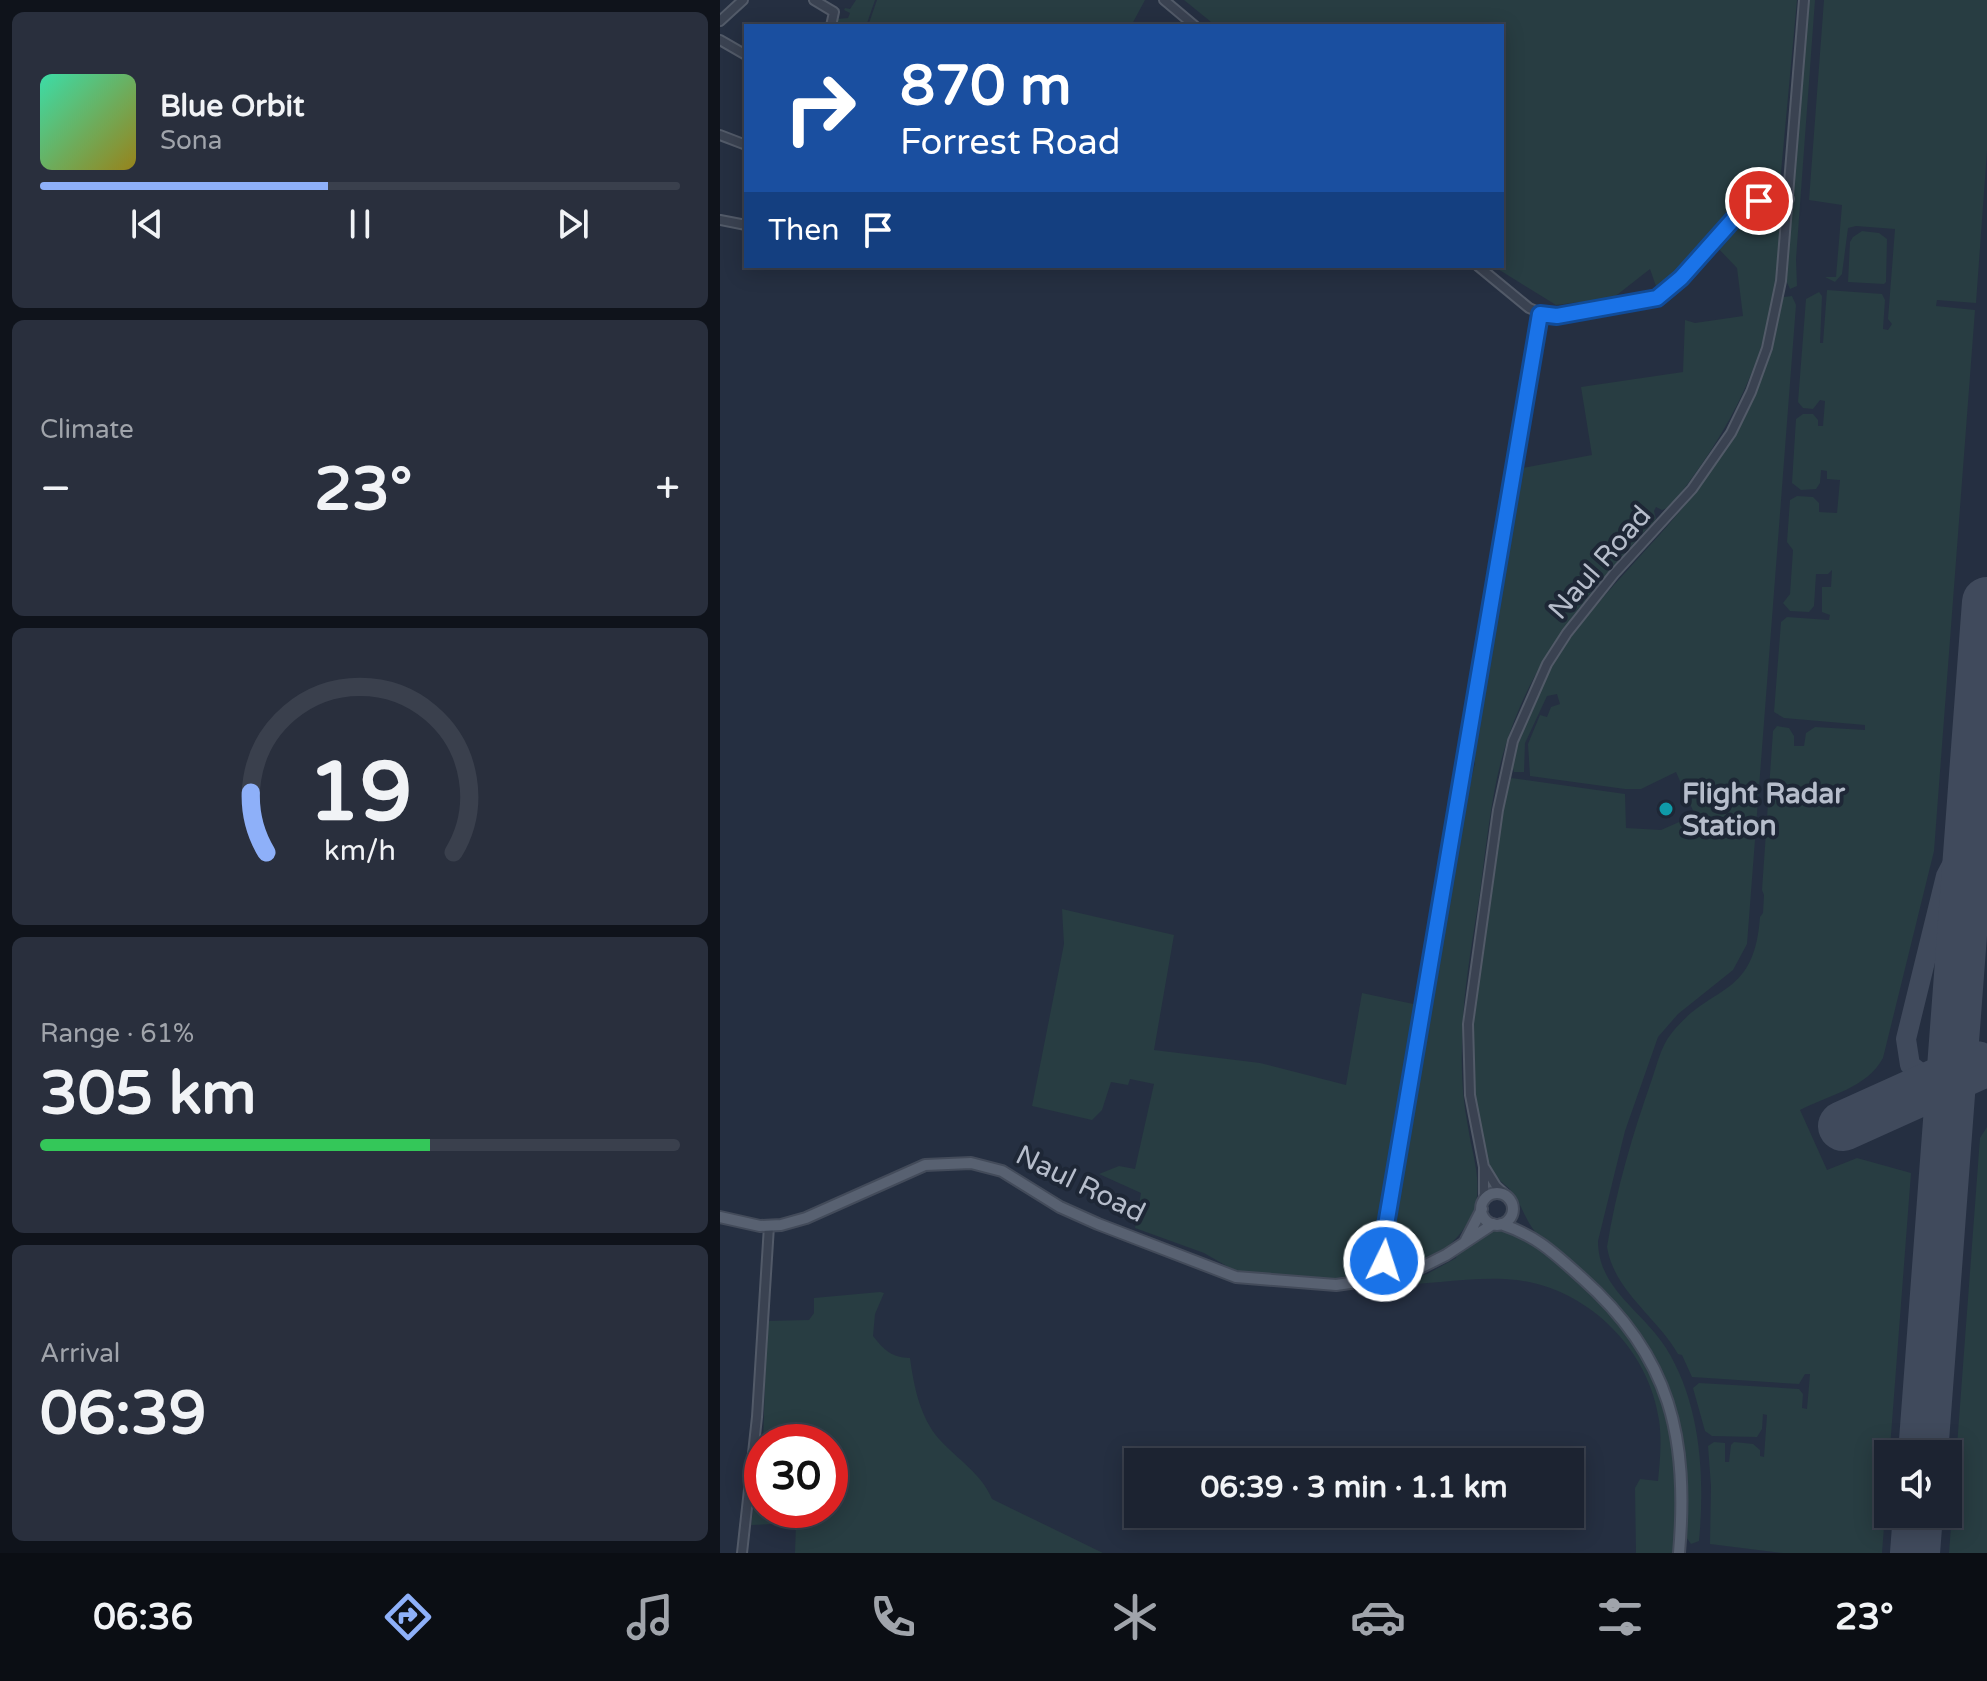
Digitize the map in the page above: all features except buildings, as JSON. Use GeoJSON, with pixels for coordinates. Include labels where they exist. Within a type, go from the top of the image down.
{"type":"FeatureCollection","features":[{"type":"Feature","properties":{"kind":"main road","name":"Naul Road"},"geometry":{"type":"LineString","coordinates":[[720,1217],[769,1226],[806,1218],[925,1165],[971,1163],[1002,1171],[1060,1207],[1098,1224],[1236,1277],[1336,1285],[1388,1280],[1427,1267],[1497,1224]]}},
{"type":"Feature","properties":{"kind":"main road"},"geometry":{"type":"LineString","coordinates":[[1529,1234],[1485,1218],[1483,1205],[1497,1193],[1507,1196],[1529,1234],[1601,1295],[1642,1347],[1657,1373],[1677,1431],[1682,1462],[1684,1491],[1679,1553]]}},
{"type":"Feature","properties":{"kind":"main road","name":"Naul Road"},"geometry":{"type":"LineString","coordinates":[[1465,1241],[1483,1205]]}},
{"type":"Feature","properties":{"kind":"main road"},"geometry":{"type":"LineString","coordinates":[[1497,1224],[1508,1220],[1513,1211]]}},
{"type":"Feature","properties":{"kind":"street"},"geometry":{"type":"LineString","coordinates":[[720,21],[743,0]]}},
{"type":"Feature","properties":{"kind":"street"},"geometry":{"type":"LineString","coordinates":[[814,0],[834,12],[831,24]]}},
{"type":"Feature","properties":{"kind":"street"},"geometry":{"type":"LineString","coordinates":[[1164,0],[1193,24]]}},
{"type":"Feature","properties":{"kind":"street","name":"Naul Road"},"geometry":{"type":"LineString","coordinates":[[1483,1205],[1484,1167],[1470,1095],[1468,1024],[1504,774],[1513,741],[1547,664],[1614,574],[1692,489],[1731,433],[1751,392],[1774,318],[1789,199],[1804,0]]}},
{"type":"Feature","properties":{"kind":"street"},"geometry":{"type":"LineString","coordinates":[[720,40],[744,54]]}},
{"type":"Feature","properties":{"kind":"street"},"geometry":{"type":"LineString","coordinates":[[720,135],[744,144]]}},
{"type":"Feature","properties":{"kind":"street"},"geometry":{"type":"LineString","coordinates":[[1480,268],[1540,314],[1557,316],[1657,298],[1681,278],[1739,213],[1759,201],[1789,199]]}},
{"type":"Feature","properties":{"kind":"street"},"geometry":{"type":"LineString","coordinates":[[720,220],[744,225]]}},
{"type":"Feature","properties":{"kind":"street"},"geometry":{"type":"LineString","coordinates":[[1388,1280],[1382,1246],[1540,314]]}},
{"type":"Feature","properties":{"kind":"street","name":"Naul Road"},"geometry":{"type":"LineString","coordinates":[[1484,1167],[1496,1186],[1507,1196]]}},
{"type":"Feature","properties":{"kind":"street"},"geometry":{"type":"LineString","coordinates":[[742,1553],[757,1417],[769,1226]]}},
{"type":"Feature","properties":{"kind":"green space"},"geometry":{"type":"Polygon","coordinates":[[[856,0],[875,0],[867,24],[836,24],[838,19],[848,18],[850,13],[844,10],[850,9],[856,0]]]}},
{"type":"Feature","properties":{"kind":"green space"},"geometry":{"type":"Polygon","coordinates":[[[877,0],[1145,0],[1132,24],[869,24],[877,0]]]}},
{"type":"Feature","properties":{"kind":"green space"},"geometry":{"type":"Polygon","coordinates":[[[1184,0],[1797,0],[1780,183],[1771,191],[1737,203],[1691,262],[1658,292],[1650,269],[1613,298],[1556,305],[1496,268],[1504,268],[1504,24],[1214,24],[1184,0]]]}},
{"type":"Feature","properties":{"kind":"green space"},"geometry":{"type":"Polygon","coordinates":[[[1806,0],[1815,0],[1796,259],[1797,286],[1790,289],[1785,278],[1806,0]]]}},
{"type":"Feature","properties":{"kind":"green space"},"geometry":{"type":"Polygon","coordinates":[[[1824,0],[1987,0],[1987,151],[1976,303],[1937,300],[1936,306],[1975,310],[1934,851],[1883,1058],[1857,1084],[1800,1110],[1827,1170],[1857,1158],[1911,1173],[1891,1440],[1874,1440],[1874,1528],[1884,1528],[1882,1553],[1783,1553],[1710,1544],[1708,1446],[1714,1442],[1725,1443],[1725,1462],[1729,1462],[1734,1442],[1753,1444],[1760,1450],[1760,1456],[1764,1457],[1767,1415],[1763,1414],[1762,1429],[1757,1437],[1712,1436],[1705,1431],[1693,1388],[1699,1383],[1799,1389],[1803,1394],[1802,1408],[1807,1409],[1810,1374],[1805,1374],[1799,1384],[1692,1377],[1682,1355],[1678,1354],[1618,1277],[1607,1247],[1626,1162],[1665,1044],[1686,1018],[1739,977],[1749,963],[1756,944],[1763,913],[1773,731],[1777,726],[1789,728],[1794,736],[1794,746],[1804,746],[1806,733],[1815,727],[1865,730],[1865,725],[1784,718],[1774,712],[1781,622],[1787,617],[1829,620],[1830,615],[1822,612],[1822,587],[1831,587],[1832,570],[1828,574],[1816,574],[1814,606],[1809,612],[1790,611],[1783,603],[1790,594],[1793,550],[1787,542],[1790,500],[1797,496],[1813,497],[1819,503],[1819,512],[1837,513],[1840,480],[1827,479],[1827,471],[1821,470],[1816,489],[1801,490],[1792,483],[1796,419],[1803,414],[1813,414],[1818,426],[1823,426],[1825,401],[1820,400],[1813,409],[1803,408],[1798,402],[1806,299],[1819,292],[1822,296],[1820,343],[1823,343],[1827,290],[1882,294],[1885,300],[1883,329],[1888,330],[1892,324],[1888,319],[1895,229],[1848,228],[1842,274],[1835,282],[1825,277],[1836,277],[1842,205],[1809,200],[1824,0]]]}},
{"type":"Feature","properties":{"kind":"green space"},"geometry":{"type":"Polygon","coordinates":[[[1763,207],[1775,207],[1779,211],[1779,254],[1774,294],[1753,370],[1737,405],[1718,440],[1670,507],[1662,510],[1656,507],[1656,519],[1603,578],[1558,638],[1538,670],[1508,739],[1492,807],[1464,1009],[1463,1088],[1477,1174],[1476,1204],[1465,1227],[1446,1248],[1422,1264],[1397,1269],[1387,1256],[1387,1249],[1463,814],[1475,763],[1476,736],[1522,468],[1592,455],[1581,387],[1683,372],[1685,320],[1695,323],[1743,316],[1737,268],[1715,245],[1739,221],[1763,207]]]}},
{"type":"Feature","properties":{"kind":"green space"},"geometry":{"type":"Polygon","coordinates":[[[1862,231],[1879,233],[1887,239],[1884,284],[1848,282],[1850,242],[1862,231]]]}},
{"type":"Feature","properties":{"kind":"green space"},"geometry":{"type":"Polygon","coordinates":[[[1792,296],[1796,305],[1747,944],[1733,970],[1678,1014],[1658,1037],[1625,1131],[1598,1241],[1605,1273],[1623,1299],[1666,1348],[1687,1393],[1698,1442],[1701,1492],[1699,1541],[1691,1544],[1686,1537],[1687,1505],[1681,1442],[1665,1383],[1652,1354],[1615,1302],[1536,1233],[1515,1196],[1488,1164],[1477,1125],[1472,1081],[1472,1034],[1482,937],[1503,804],[1511,778],[1625,794],[1626,828],[1661,830],[1695,815],[1676,772],[1641,789],[1530,776],[1528,744],[1540,715],[1547,717],[1551,707],[1560,704],[1557,694],[1547,696],[1525,743],[1524,772],[1514,772],[1512,766],[1526,719],[1545,678],[1569,640],[1685,505],[1737,429],[1770,346],[1781,301],[1784,297],[1792,296]]]}},
{"type":"Feature","properties":{"kind":"green space"},"geometry":{"type":"Polygon","coordinates":[[[1062,909],[1174,935],[1154,1050],[1260,1063],[1346,1085],[1362,993],[1418,1005],[1391,1138],[1393,1161],[1385,1207],[1378,1213],[1383,1220],[1376,1272],[1362,1279],[1319,1280],[1237,1272],[1204,1253],[1135,1228],[1141,1193],[1099,1174],[1119,1166],[1135,1169],[1154,1084],[1130,1079],[1128,1085],[1111,1082],[1102,1110],[1092,1120],[1032,1106],[1064,944],[1062,909]]]}},
{"type":"Feature","properties":{"kind":"green space"},"geometry":{"type":"Polygon","coordinates":[[[1987,1127],[1987,1553],[1949,1553],[1951,1528],[1962,1528],[1962,1440],[1957,1440],[1980,1138],[1987,1127]]]}},
{"type":"Feature","properties":{"kind":"green space"},"geometry":{"type":"Polygon","coordinates":[[[1505,1229],[1553,1260],[1608,1312],[1649,1373],[1662,1405],[1675,1475],[1674,1553],[1636,1553],[1635,1488],[1640,1479],[1658,1481],[1660,1428],[1653,1394],[1643,1369],[1611,1327],[1568,1296],[1517,1280],[1383,1285],[1427,1274],[1456,1258],[1457,1252],[1492,1231],[1505,1229]]]}},
{"type":"Feature","properties":{"kind":"green space"},"geometry":{"type":"Polygon","coordinates":[[[884,1293],[875,1314],[873,1336],[889,1352],[910,1358],[923,1411],[939,1439],[975,1474],[992,1499],[1103,1553],[795,1553],[796,1528],[848,1528],[848,1424],[764,1424],[767,1321],[809,1320],[814,1313],[814,1298],[884,1293]]]}},
{"type":"Feature","properties":{"kind":"taxiway"},"geometry":{"type":"LineString","coordinates":[[1986,609],[1987,605]]}},
{"type":"Feature","properties":{"kind":"taxiway"},"geometry":{"type":"LineString","coordinates":[[1946,1079],[1927,1078],[1910,1065],[1906,1039],[1946,876],[1956,857],[1987,837]]}},
{"type":"Feature","properties":{"kind":"runway"},"geometry":{"type":"LineString","coordinates":[[1924,1440],[1987,602]]}},
{"type":"Feature","properties":{"kind":"runway"},"geometry":{"type":"LineString","coordinates":[[1843,1126],[1976,1066]]}},
{"type":"Feature","properties":{"kind":"runway"},"geometry":{"type":"LineString","coordinates":[[1915,1553],[1917,1528]]}},
{"type":"Feature","properties":{"kind":"place","name":"Flight Radar Station"},"geometry":{"type":"Point","coordinates":[1666,809]}},
{"type":"Feature","properties":{"kind":"route"},"geometry":{"type":"LineString","coordinates":[[1384,1261],[1382,1246],[1540,314],[1557,316],[1657,298],[1681,278],[1739,213],[1759,201]]}}]}
